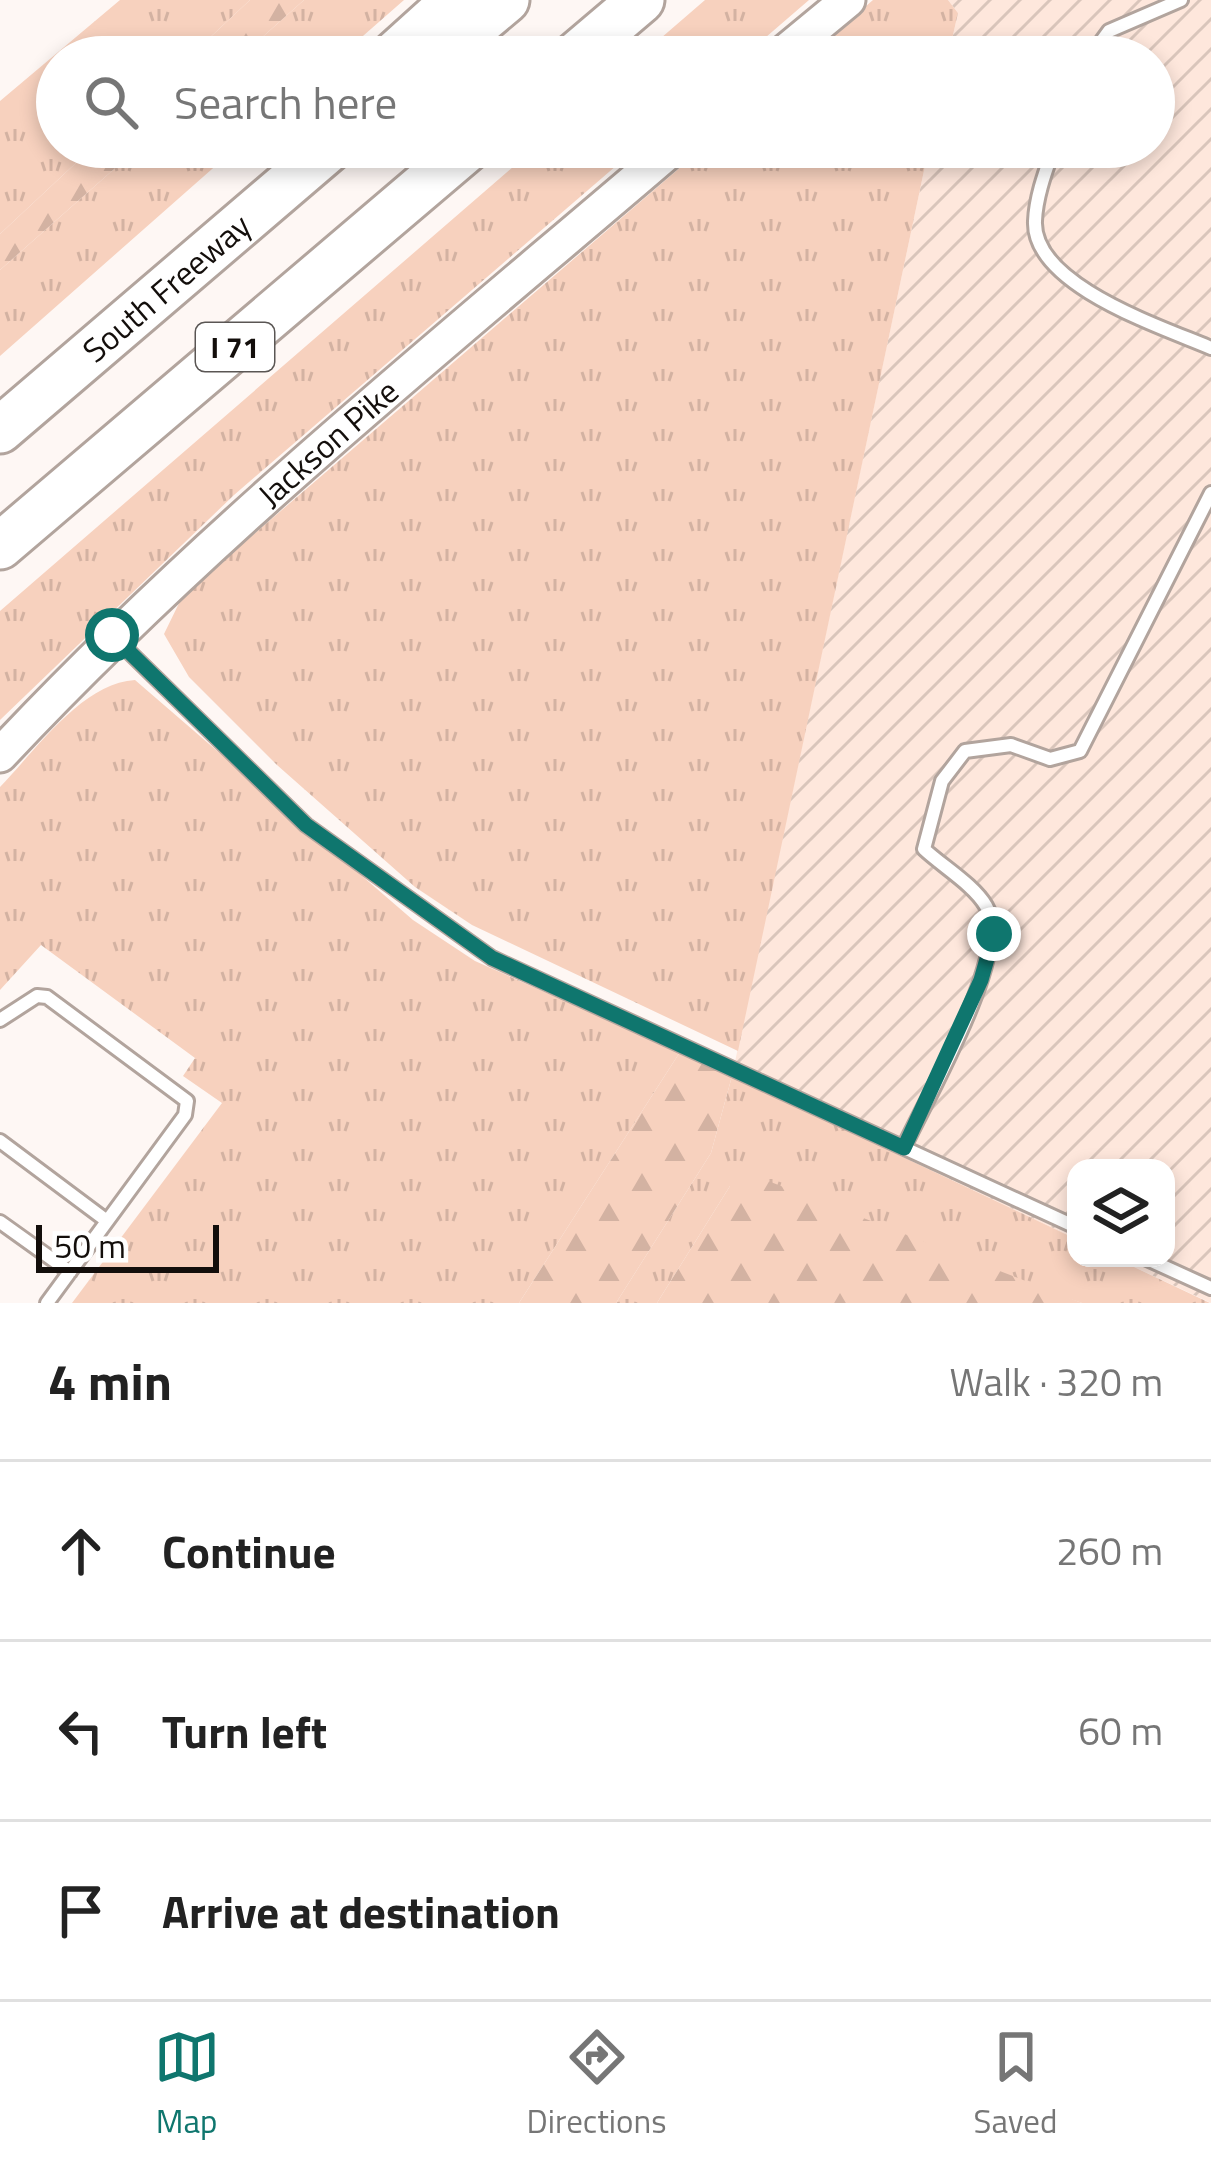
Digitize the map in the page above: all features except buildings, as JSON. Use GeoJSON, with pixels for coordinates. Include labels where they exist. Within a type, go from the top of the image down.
{"type":"FeatureCollection","features":[{"type":"Feature","properties":{"kind":"highway"},"geometry":{"type":"LineString","coordinates":[[415,36],[455,0]]}},
{"type":"Feature","properties":{"kind":"highway"},"geometry":{"type":"LineString","coordinates":[[463,36],[506,0]]}},
{"type":"Feature","properties":{"kind":"highway"},"geometry":{"type":"LineString","coordinates":[[599,36],[641,0]]}},
{"type":"Feature","properties":{"kind":"highway","name":"South Freeway"},"geometry":{"type":"LineString","coordinates":[[0,430],[306,168]]}},
{"type":"Feature","properties":{"kind":"highway","name":"I 71"},"geometry":{"type":"LineString","coordinates":[[0,546],[444,168]]}},
{"type":"Feature","properties":{"kind":"main road"},"geometry":{"type":"LineString","coordinates":[[804,36],[848,0]]}},
{"type":"Feature","properties":{"kind":"main road","name":"Jackson Pike"},"geometry":{"type":"LineString","coordinates":[[0,755],[112,635],[226,530],[649,168]]}},
{"type":"Feature","properties":{"kind":"lane"},"geometry":{"type":"LineString","coordinates":[[1105,36],[1181,0]]}},
{"type":"Feature","properties":{"kind":"lane"},"geometry":{"type":"LineString","coordinates":[[1049,168],[1034,225],[1052,267],[1115,307],[1211,348]]}},
{"type":"Feature","properties":{"kind":"lane"},"geometry":{"type":"LineString","coordinates":[[904,1148],[981,980],[994,934],[986,905],[924,849],[942,781],[965,751],[1011,745],[1050,759],[1080,751],[1211,493]]}},
{"type":"Feature","properties":{"kind":"lane"},"geometry":{"type":"LineString","coordinates":[[112,635],[306,825],[492,958],[1067,1223]]}},
{"type":"Feature","properties":{"kind":"lane"},"geometry":{"type":"LineString","coordinates":[[0,1020],[37,996],[46,998],[187,1101],[185,1115],[47,1303]]}},
{"type":"Feature","properties":{"kind":"lane"},"geometry":{"type":"LineString","coordinates":[[0,1141],[107,1221]]}},
{"type":"Feature","properties":{"kind":"lane"},"geometry":{"type":"LineString","coordinates":[[0,1222],[70,1272]]}},
{"type":"Feature","properties":{"kind":"lane"},"geometry":{"type":"LineString","coordinates":[[1165,1267],[1211,1288]]}},
{"type":"Feature","properties":{"kind":"shaded area"},"geometry":{"type":"Polygon","coordinates":[[[948,0],[1211,0],[1211,1303],[1134,1267],[1175,1267],[1175,1159],[1067,1159],[1067,1235],[732,1076],[925,168],[1175,168],[1175,36],[953,36],[958,13],[948,0]]]}},
{"type":"Feature","properties":{"kind":"green space"},"geometry":{"type":"Polygon","coordinates":[[[120,0],[250,0],[211,36],[77,36],[120,0]]]}},
{"type":"Feature","properties":{"kind":"green space"},"geometry":{"type":"Polygon","coordinates":[[[250,0],[304,0],[264,36],[211,36],[250,0]]]}},
{"type":"Feature","properties":{"kind":"green space"},"geometry":{"type":"Polygon","coordinates":[[[304,0],[404,0],[363,36],[264,36],[304,0]]]}},
{"type":"Feature","properties":{"kind":"green space"},"geometry":{"type":"Polygon","coordinates":[[[705,0],[809,0],[767,36],[663,36],[705,0]]]}},
{"type":"Feature","properties":{"kind":"green space"},"geometry":{"type":"Polygon","coordinates":[[[873,0],[948,0],[958,13],[953,36],[831,36],[873,0]]]}},
{"type":"Feature","properties":{"kind":"green space"},"geometry":{"type":"Polygon","coordinates":[[[36,71],[36,168],[71,168],[0,234],[0,101],[36,71]]]}},
{"type":"Feature","properties":{"kind":"green space"},"geometry":{"type":"Polygon","coordinates":[[[71,168],[115,168],[0,270],[0,234],[71,168]]]}},
{"type":"Feature","properties":{"kind":"green space"},"geometry":{"type":"Polygon","coordinates":[[[115,168],[213,168],[0,356],[0,270],[115,168]]]}},
{"type":"Feature","properties":{"kind":"green space"},"geometry":{"type":"Polygon","coordinates":[[[512,168],[614,168],[234,495],[0,720],[0,611],[512,168]]]}},
{"type":"Feature","properties":{"kind":"green space"},"geometry":{"type":"Polygon","coordinates":[[[680,168],[925,168],[738,1051],[472,925],[415,887],[277,765],[189,677],[164,634],[183,595],[680,168]]]}},
{"type":"Feature","properties":{"kind":"green space"},"geometry":{"type":"Polygon","coordinates":[[[135,680],[413,920],[475,961],[680,1052],[519,1303],[72,1303],[222,1103],[183,1076],[195,1058],[41,945],[0,990],[0,787],[78,705],[115,684],[135,680]]]}},
{"type":"Feature","properties":{"kind":"green space"},"geometry":{"type":"Polygon","coordinates":[[[680,1052],[732,1076],[711,1153],[616,1303],[519,1303],[680,1052]]]}},
{"type":"Feature","properties":{"kind":"green space"},"geometry":{"type":"Polygon","coordinates":[[[732,1076],[1067,1235],[1067,1267],[1134,1267],[1210,1303],[1082,1303],[730,1186],[657,1303],[616,1303],[711,1153],[732,1076]]]}},
{"type":"Feature","properties":{"kind":"green space"},"geometry":{"type":"Polygon","coordinates":[[[763,1179],[1082,1303],[657,1303],[730,1186],[763,1179]]]}},
{"type":"Feature","properties":{"kind":"route"},"geometry":{"type":"LineString","coordinates":[[112,635],[306,825],[492,958],[904,1148],[981,980],[994,934]]}}]}
